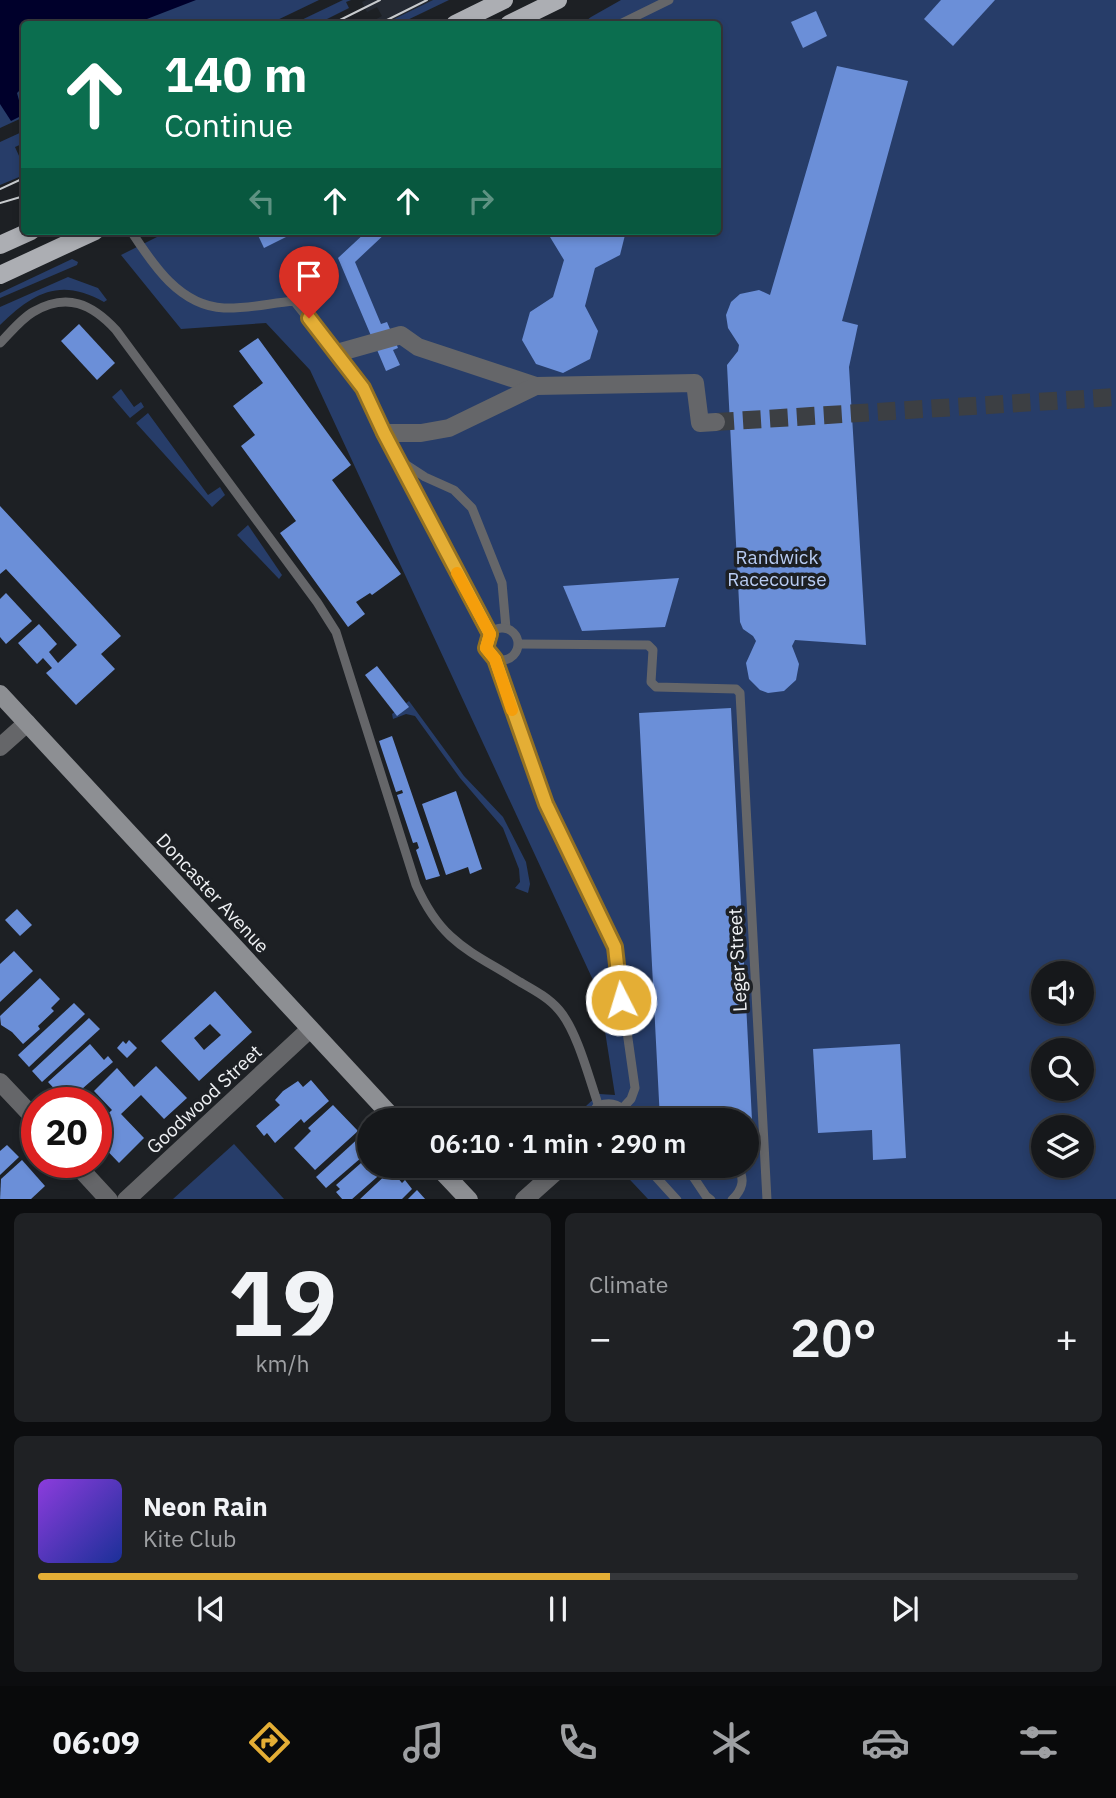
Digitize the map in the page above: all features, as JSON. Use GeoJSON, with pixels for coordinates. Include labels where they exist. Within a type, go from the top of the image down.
{"type":"FeatureCollection","features":[{"type":"Feature","properties":{"kind":"main road"},"geometry":{"type":"LineString","coordinates":[[461,21],[504,0]]}},
{"type":"Feature","properties":{"kind":"main road"},"geometry":{"type":"LineString","coordinates":[[515,21],[558,0]]}},
{"type":"Feature","properties":{"kind":"main road"},"geometry":{"type":"LineString","coordinates":[[0,245],[23,235]]}},
{"type":"Feature","properties":{"kind":"main road"},"geometry":{"type":"LineString","coordinates":[[0,275],[86,235]]}},
{"type":"Feature","properties":{"kind":"main road","name":"Doncaster Avenue"},"geometry":{"type":"LineString","coordinates":[[0,694],[384,1108]]}},
{"type":"Feature","properties":{"kind":"main road"},"geometry":{"type":"LineString","coordinates":[[449,1178],[469,1199]]}},
{"type":"Feature","properties":{"kind":"street"},"geometry":{"type":"LineString","coordinates":[[337,354],[401,335],[418,347],[536,386],[695,383],[700,423],[716,422]]}},
{"type":"Feature","properties":{"kind":"street"},"geometry":{"type":"LineString","coordinates":[[384,433],[421,433],[449,428],[536,386]]}},
{"type":"Feature","properties":{"kind":"street"},"geometry":{"type":"LineString","coordinates":[[0,747],[27,723]]}},
{"type":"Feature","properties":{"kind":"street","name":"Goodwood Street"},"geometry":{"type":"LineString","coordinates":[[126,1199],[310,1029]]}},
{"type":"Feature","properties":{"kind":"street"},"geometry":{"type":"LineString","coordinates":[[0,1082],[21,1104]]}},
{"type":"Feature","properties":{"kind":"street"},"geometry":{"type":"LineString","coordinates":[[90,1178],[109,1199]]}},
{"type":"Feature","properties":{"kind":"street"},"geometry":{"type":"LineString","coordinates":[[524,1199],[548,1178]]}},
{"type":"Feature","properties":{"kind":"lane"},"geometry":{"type":"LineString","coordinates":[[626,21],[669,0]]}},
{"type":"Feature","properties":{"kind":"lane"},"geometry":{"type":"LineString","coordinates":[[134,235],[175,288],[190,299],[225,308],[294,301],[363,388],[397,459],[490,634]]}},
{"type":"Feature","properties":{"kind":"lane"},"geometry":{"type":"LineString","coordinates":[[0,342],[31,313],[55,304],[73,302],[100,313],[116,330],[317,602],[336,632],[416,885],[431,916],[453,940],[547,998],[562,1013],[582,1059],[594,1108]]}},
{"type":"Feature","properties":{"kind":"lane"},"geometry":{"type":"LineString","coordinates":[[397,459],[467,500],[502,583],[506,628]]}},
{"type":"Feature","properties":{"kind":"lane"},"geometry":{"type":"LineString","coordinates":[[495,659],[511,658],[518,649],[515,634],[506,628],[497,629],[490,634],[486,648],[495,659],[546,804],[615,947],[635,1088],[626,1108]]}},
{"type":"Feature","properties":{"kind":"lane","name":"Leger Street"},"geometry":{"type":"LineString","coordinates":[[519,644],[648,645],[653,650],[650,674],[652,685],[738,690],[740,693],[766,1199]]}},
{"type":"Feature","properties":{"kind":"lane"},"geometry":{"type":"LineString","coordinates":[[657,1178],[677,1199]]}},
{"type":"Feature","properties":{"kind":"lane"},"geometry":{"type":"LineString","coordinates":[[694,1178],[711,1199]]}},
{"type":"Feature","properties":{"kind":"lane"},"geometry":{"type":"LineString","coordinates":[[732,1199],[738,1194],[743,1178]]}},
{"type":"Feature","properties":{"kind":"shaded area"},"geometry":{"type":"Polygon","coordinates":[[[0,0],[196,0],[142,21],[21,21],[21,89],[17,93],[21,116],[11,121],[0,104],[0,0]]]}},
{"type":"Feature","properties":{"kind":"shaded area"},"geometry":{"type":"Polygon","coordinates":[[[433,0],[390,21],[373,21],[382,16],[377,7],[367,12],[362,2],[433,0]]]}},
{"type":"Feature","properties":{"kind":"green space"},"geometry":{"type":"Polygon","coordinates":[[[0,0],[319,0],[275,21],[21,21],[21,118],[0,128],[0,0]]]}},
{"type":"Feature","properties":{"kind":"green space"},"geometry":{"type":"Polygon","coordinates":[[[343,0],[351,0],[346,2],[349,8],[323,21],[299,21],[343,0]]]}},
{"type":"Feature","properties":{"kind":"green space"},"geometry":{"type":"Polygon","coordinates":[[[433,0],[449,0],[405,21],[390,21],[433,0]]]}},
{"type":"Feature","properties":{"kind":"green space","name":"Randwick Racecourse"},"geometry":{"type":"Polygon","coordinates":[[[621,0],[1116,0],[1116,1199],[648,1199],[628,1178],[759,1178],[759,1108],[584,1108],[599,1094],[615,1095],[599,993],[310,370],[266,323],[181,329],[121,255],[161,235],[721,235],[721,21],[586,21],[621,0]]]}},
{"type":"Feature","properties":{"kind":"green space"},"geometry":{"type":"Polygon","coordinates":[[[21,132],[21,144],[15,147],[21,160],[21,176],[0,185],[0,142],[21,132]]]}},
{"type":"Feature","properties":{"kind":"green space"},"geometry":{"type":"Polygon","coordinates":[[[72,259],[78,262],[77,265],[0,298],[0,293],[72,259]]]}},
{"type":"Feature","properties":{"kind":"green space"},"geometry":{"type":"Polygon","coordinates":[[[68,277],[98,288],[107,300],[104,302],[74,291],[48,292],[24,304],[0,325],[0,307],[68,277]]]}},
{"type":"Feature","properties":{"kind":"green space"},"geometry":{"type":"Polygon","coordinates":[[[121,389],[134,407],[141,402],[144,407],[130,418],[112,397],[121,389]]]}},
{"type":"Feature","properties":{"kind":"green space"},"geometry":{"type":"Polygon","coordinates":[[[148,413],[208,495],[220,487],[225,495],[212,507],[136,423],[148,413]]]}},
{"type":"Feature","properties":{"kind":"green space"},"geometry":{"type":"Polygon","coordinates":[[[248,525],[282,575],[279,579],[237,535],[248,525]]]}},
{"type":"Feature","properties":{"kind":"green space"},"geometry":{"type":"Polygon","coordinates":[[[409,701],[464,776],[503,817],[526,862],[530,884],[528,893],[515,888],[520,882],[519,869],[503,828],[460,778],[415,716],[406,714],[393,719],[392,714],[409,701]]]}},
{"type":"Feature","properties":{"kind":"green space"},"geometry":{"type":"Polygon","coordinates":[[[234,1144],[284,1199],[173,1199],[234,1144]]]}},
{"type":"Feature","properties":{"kind":"building"},"geometry":{"type":"Polygon","coordinates":[[[941,0],[995,0],[953,46],[924,19],[941,0]]]}},
{"type":"Feature","properties":{"kind":"building"},"geometry":{"type":"Polygon","coordinates":[[[816,11],[827,36],[803,48],[791,22],[816,11]]]}},
{"type":"Feature","properties":{"kind":"building"},"geometry":{"type":"Polygon","coordinates":[[[837,66],[908,81],[842,321],[858,325],[849,367],[866,645],[795,640],[792,646],[799,664],[796,680],[784,691],[768,693],[760,690],[749,679],[746,663],[756,641],[743,629],[740,622],[727,365],[738,351],[739,345],[728,328],[726,315],[731,302],[740,294],[759,290],[770,295],[837,66]]]}},
{"type":"Feature","properties":{"kind":"building"},"geometry":{"type":"Polygon","coordinates":[[[258,235],[290,235],[264,248],[258,235]]]}},
{"type":"Feature","properties":{"kind":"building"},"geometry":{"type":"Polygon","coordinates":[[[363,235],[384,235],[355,262],[381,324],[387,322],[398,348],[393,350],[400,365],[386,371],[338,258],[363,235]]]}},
{"type":"Feature","properties":{"kind":"building"},"geometry":{"type":"Polygon","coordinates":[[[625,235],[620,255],[595,268],[585,306],[598,331],[590,359],[563,373],[536,364],[522,340],[530,312],[553,297],[564,260],[550,237],[625,235]]]}},
{"type":"Feature","properties":{"kind":"building"},"geometry":{"type":"Polygon","coordinates":[[[79,324],[115,363],[97,380],[61,341],[79,324]]]}},
{"type":"Feature","properties":{"kind":"building"},"geometry":{"type":"Polygon","coordinates":[[[258,338],[351,465],[332,480],[401,574],[372,595],[370,593],[356,602],[365,614],[348,627],[280,533],[296,521],[241,446],[255,435],[233,406],[263,383],[239,351],[258,338]]]}},
{"type":"Feature","properties":{"kind":"building"},"geometry":{"type":"Polygon","coordinates":[[[0,506],[121,636],[101,654],[115,669],[76,705],[46,673],[52,668],[43,658],[37,664],[18,643],[39,624],[57,644],[49,652],[58,663],[77,645],[6,569],[0,574],[0,506]]]}},
{"type":"Feature","properties":{"kind":"building"},"geometry":{"type":"Polygon","coordinates":[[[679,578],[665,627],[582,631],[563,586],[679,578]]]}},
{"type":"Feature","properties":{"kind":"building"},"geometry":{"type":"Polygon","coordinates":[[[6,593],[32,621],[6,644],[0,637],[0,599],[6,593]]]}},
{"type":"Feature","properties":{"kind":"building"},"geometry":{"type":"Polygon","coordinates":[[[377,666],[409,707],[397,716],[365,675],[377,666]]]}},
{"type":"Feature","properties":{"kind":"building"},"geometry":{"type":"Polygon","coordinates":[[[731,708],[751,1108],[659,1108],[639,713],[731,708]]]}},
{"type":"Feature","properties":{"kind":"building"},"geometry":{"type":"Polygon","coordinates":[[[392,736],[440,876],[426,880],[416,850],[419,848],[417,842],[413,843],[397,795],[403,793],[402,790],[396,792],[379,741],[392,736]]]}},
{"type":"Feature","properties":{"kind":"building"},"geometry":{"type":"Polygon","coordinates":[[[456,791],[482,869],[470,874],[468,867],[446,875],[422,804],[456,791]]]}},
{"type":"Feature","properties":{"kind":"building"},"geometry":{"type":"Polygon","coordinates":[[[17,909],[32,925],[20,936],[5,920],[17,909]]]}},
{"type":"Feature","properties":{"kind":"building"},"geometry":{"type":"Polygon","coordinates":[[[14,951],[33,971],[0,1002],[0,964],[14,951]]]}},
{"type":"Feature","properties":{"kind":"building"},"geometry":{"type":"Polygon","coordinates":[[[40,978],[60,999],[51,1008],[54,1011],[38,1026],[40,1029],[23,1044],[1,1025],[0,1016],[40,978]]]}},
{"type":"Feature","properties":{"kind":"building"},"geometry":{"type":"Polygon","coordinates":[[[215,991],[252,1032],[199,1081],[161,1041],[215,991]],[[210,1024],[194,1038],[204,1050],[221,1035],[210,1024]]]}},
{"type":"Feature","properties":{"kind":"building"},"geometry":{"type":"Polygon","coordinates":[[[74,1003],[85,1014],[29,1067],[18,1055],[74,1003]]]}},
{"type":"Feature","properties":{"kind":"building"},"geometry":{"type":"Polygon","coordinates":[[[89,1018],[100,1029],[42,1082],[32,1071],[89,1018]]]}},
{"type":"Feature","properties":{"kind":"building"},"geometry":{"type":"Polygon","coordinates":[[[129,1040],[137,1048],[127,1058],[117,1048],[123,1041],[126,1044],[129,1040]]]}},
{"type":"Feature","properties":{"kind":"building"},"geometry":{"type":"Polygon","coordinates":[[[90,1044],[104,1060],[108,1056],[113,1062],[84,1087],[53,1087],[48,1082],[90,1044]]]}},
{"type":"Feature","properties":{"kind":"building"},"geometry":{"type":"Polygon","coordinates":[[[900,1044],[906,1158],[873,1160],[872,1130],[818,1133],[813,1049],[900,1044]]]}},
{"type":"Feature","properties":{"kind":"building"},"geometry":{"type":"Polygon","coordinates":[[[156,1066],[187,1098],[164,1119],[141,1095],[121,1114],[144,1138],[119,1163],[112,1156],[112,1087],[98,1087],[117,1068],[134,1087],[156,1066]]]}},
{"type":"Feature","properties":{"kind":"building"},"geometry":{"type":"Polygon","coordinates":[[[311,1080],[329,1101],[304,1123],[301,1119],[275,1143],[267,1133],[264,1136],[256,1126],[280,1105],[275,1100],[298,1081],[303,1087],[311,1080]]]}},
{"type":"Feature","properties":{"kind":"building"},"geometry":{"type":"Polygon","coordinates":[[[333,1105],[357,1132],[315,1170],[294,1148],[311,1131],[308,1128],[333,1105]]]}},
{"type":"Feature","properties":{"kind":"building"},"geometry":{"type":"Polygon","coordinates":[[[357,1140],[357,1161],[326,1188],[316,1177],[357,1140]]]}},
{"type":"Feature","properties":{"kind":"building"},"geometry":{"type":"Polygon","coordinates":[[[7,1145],[19,1157],[0,1175],[0,1151],[7,1145]]]}},
{"type":"Feature","properties":{"kind":"building"},"geometry":{"type":"Polygon","coordinates":[[[21,1161],[21,1178],[38,1178],[45,1186],[31,1199],[0,1199],[1,1179],[21,1161]]]}},
{"type":"Feature","properties":{"kind":"building"},"geometry":{"type":"Polygon","coordinates":[[[357,1167],[357,1178],[376,1178],[352,1199],[342,1199],[336,1192],[340,1189],[336,1185],[357,1167]]]}},
{"type":"Feature","properties":{"kind":"building"},"geometry":{"type":"Polygon","coordinates":[[[382,1178],[398,1178],[402,1183],[405,1180],[412,1189],[402,1199],[360,1199],[382,1178]]]}},
{"type":"Feature","properties":{"kind":"building"},"geometry":{"type":"Polygon","coordinates":[[[417,1190],[425,1199],[408,1199],[417,1190]]]}},
{"type":"Feature","properties":{"kind":"tunnel"},"geometry":{"type":"LineString","coordinates":[[716,422],[1116,397]]}},
{"type":"Feature","properties":{"kind":"tram line"},"geometry":{"type":"LineString","coordinates":[[338,21],[380,0]]}},
{"type":"Feature","properties":{"kind":"tram line"},"geometry":{"type":"LineString","coordinates":[[385,21],[427,0]]}},
{"type":"Feature","properties":{"kind":"tram line"},"geometry":{"type":"LineString","coordinates":[[0,189],[21,179]]}},
{"type":"Feature","properties":{"kind":"tram line"},"geometry":{"type":"LineString","coordinates":[[0,203],[21,197]]}},
{"type":"Feature","properties":{"kind":"slow traffic"},"geometry":{"type":"LineString","coordinates":[[457,573],[490,634],[486,648],[495,659],[512,710]]}},
{"type":"Feature","properties":{"kind":"route"},"geometry":{"type":"LineString","coordinates":[[309,318],[363,388],[490,634],[486,648],[495,659],[546,804],[615,947],[621,1000]]}}]}
